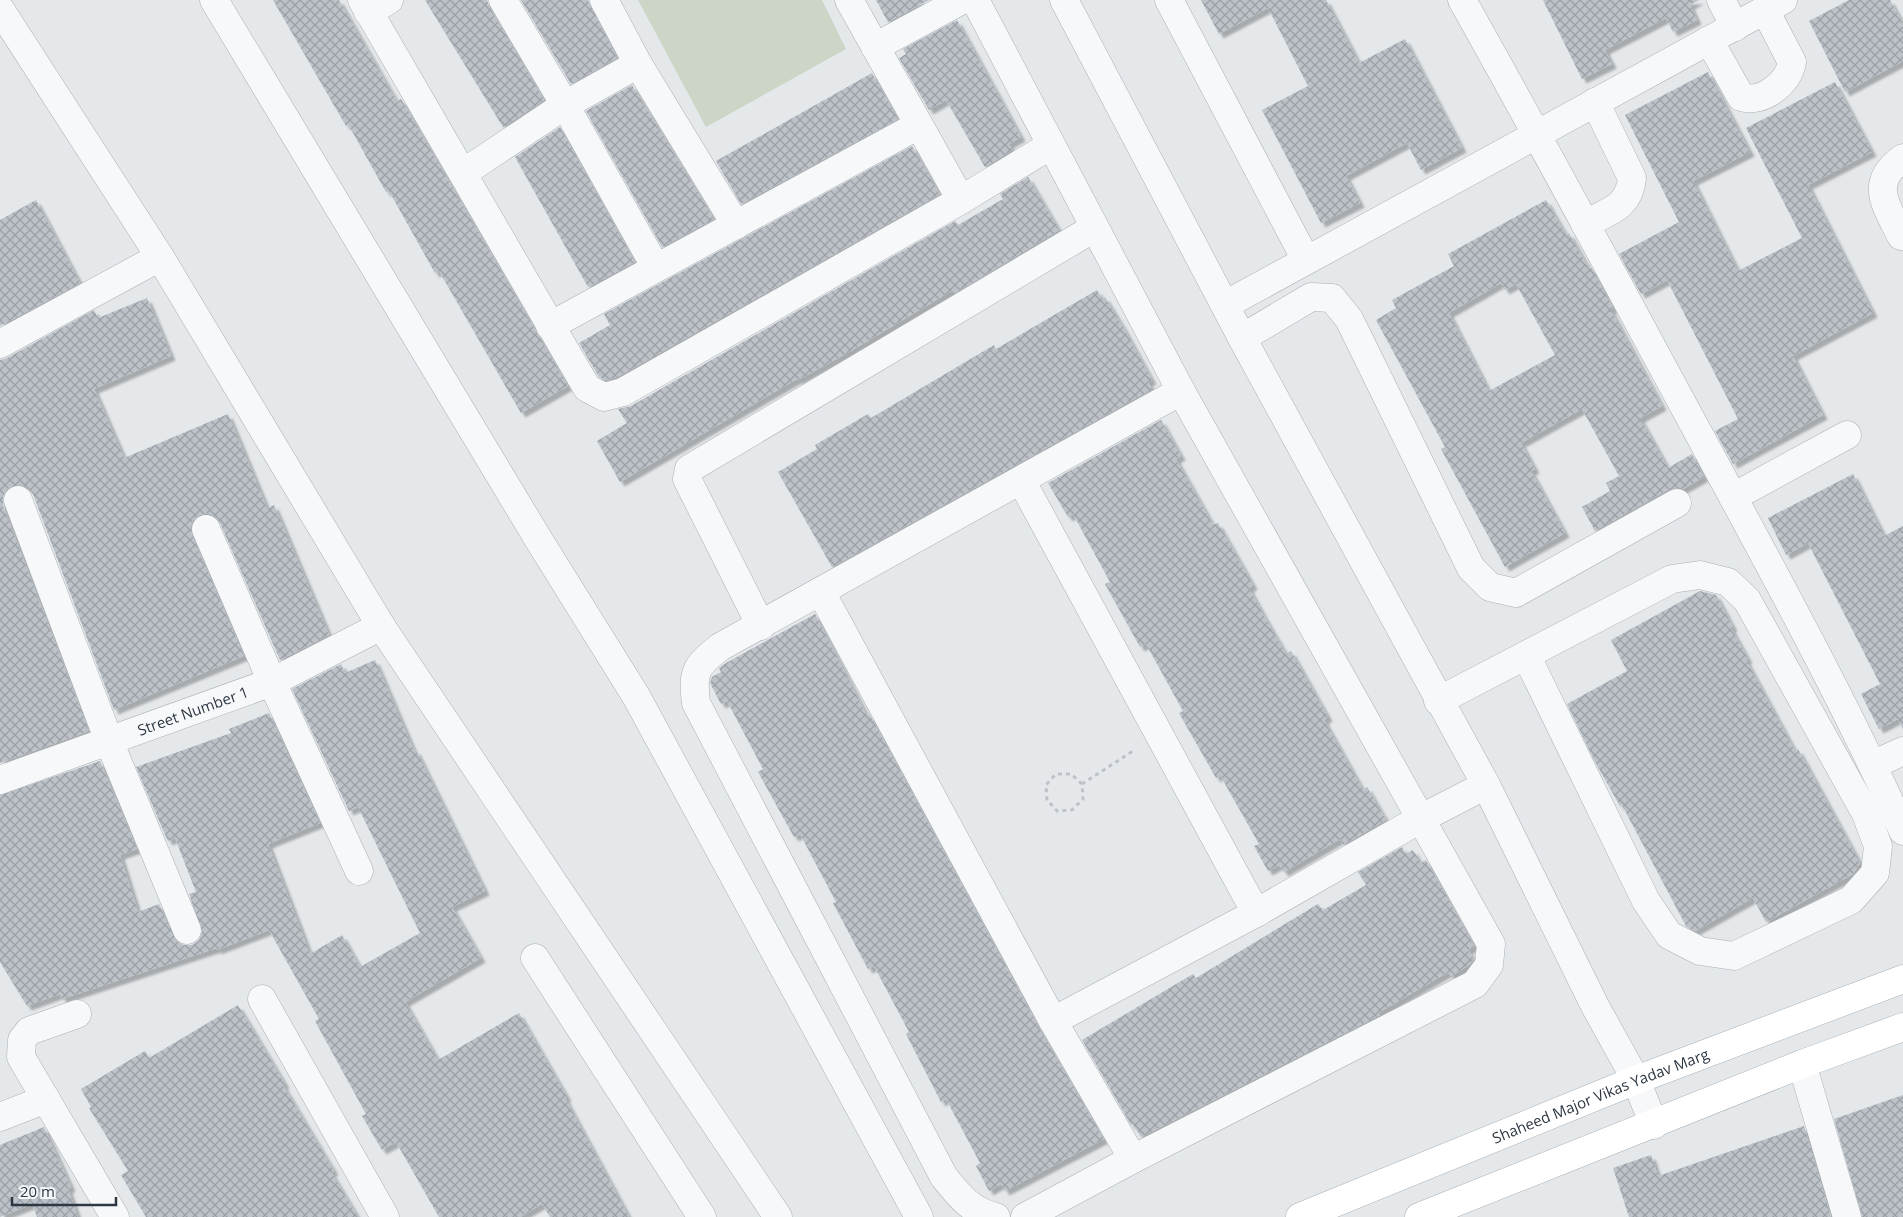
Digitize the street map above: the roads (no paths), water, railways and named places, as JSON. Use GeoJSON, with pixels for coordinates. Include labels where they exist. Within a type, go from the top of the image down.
{"type":"FeatureCollection","features":[{"type":"Feature","properties":{"kind":"main road","name":"Shaheed Major Vikas Yadav Marg"},"geometry":{"type":"LineString","coordinates":[[1300,1217],[1636,1080],[1903,979]]}},
{"type":"Feature","properties":{"kind":"main road"},"geometry":{"type":"LineString","coordinates":[[1419,1217],[1654,1125],[1802,1064],[1903,1026]]}},
{"type":"Feature","properties":{"kind":"street"},"geometry":{"type":"LineString","coordinates":[[214,0],[540,542],[636,696],[919,1217]]}},
{"type":"Feature","properties":{"kind":"street"},"geometry":{"type":"LineString","coordinates":[[503,0],[565,105],[656,268]]}},
{"type":"Feature","properties":{"kind":"street"},"geometry":{"type":"LineString","coordinates":[[604,0],[638,64],[736,225]]}},
{"type":"Feature","properties":{"kind":"street"},"geometry":{"type":"LineString","coordinates":[[849,0],[961,200]]}},
{"type":"Feature","properties":{"kind":"street"},"geometry":{"type":"LineString","coordinates":[[875,48],[962,0]]}},
{"type":"Feature","properties":{"kind":"street"},"geometry":{"type":"LineString","coordinates":[[975,0],[1181,391],[1491,944],[1489,965],[1476,984],[1133,1159],[1025,1217]]}},
{"type":"Feature","properties":{"kind":"street"},"geometry":{"type":"LineString","coordinates":[[1064,0],[1224,305],[1486,785],[1596,1006],[1636,1080],[1654,1125]]}},
{"type":"Feature","properties":{"kind":"street"},"geometry":{"type":"LineString","coordinates":[[1169,0],[1306,260]]}},
{"type":"Feature","properties":{"kind":"street"},"geometry":{"type":"LineString","coordinates":[[1462,0],[1537,134],[1733,497],[1873,765],[1903,831]]}},
{"type":"Feature","properties":{"kind":"street"},"geometry":{"type":"LineString","coordinates":[[1721,0],[1735,27]]}},
{"type":"Feature","properties":{"kind":"street"},"geometry":{"type":"LineString","coordinates":[[373,4],[463,173],[550,326],[587,388],[604,397],[623,392],[961,200],[1051,145]]}},
{"type":"Feature","properties":{"kind":"street"},"geometry":{"type":"LineString","coordinates":[[1224,305],[1595,102],[1709,40],[1735,27],[1774,5],[1792,62],[1791,72],[1786,80],[1761,96],[1750,100],[1741,97],[1709,40]]}},
{"type":"Feature","properties":{"kind":"street"},"geometry":{"type":"LineString","coordinates":[[0,10],[160,257],[381,626],[778,1217]]}},
{"type":"Feature","properties":{"kind":"street"},"geometry":{"type":"LineString","coordinates":[[463,173],[565,105],[638,64]]}},
{"type":"Feature","properties":{"kind":"street"},"geometry":{"type":"LineString","coordinates":[[1585,224],[1624,203],[1632,178],[1595,102]]}},
{"type":"Feature","properties":{"kind":"street"},"geometry":{"type":"LineString","coordinates":[[550,326],[918,126]]}},
{"type":"Feature","properties":{"kind":"street"},"geometry":{"type":"LineString","coordinates":[[1901,236],[1883,199],[1882,183],[1891,168],[1903,158]]}},
{"type":"Feature","properties":{"kind":"street"},"geometry":{"type":"LineString","coordinates":[[761,626],[687,479],[689,470],[1094,228]]}},
{"type":"Feature","properties":{"kind":"street"},"geometry":{"type":"LineString","coordinates":[[0,344],[160,257]]}},
{"type":"Feature","properties":{"kind":"street"},"geometry":{"type":"LineString","coordinates":[[1242,338],[1311,297],[1332,298],[1349,319],[1471,568],[1490,587],[1516,593],[1677,503]]}},
{"type":"Feature","properties":{"kind":"street"},"geometry":{"type":"LineString","coordinates":[[996,1217],[980,1213],[962,1198],[944,1177],[696,703],[693,682],[701,662],[720,647],[761,626],[1181,391]]}},
{"type":"Feature","properties":{"kind":"street"},"geometry":{"type":"LineString","coordinates":[[1733,497],[1847,434]]}},
{"type":"Feature","properties":{"kind":"street"},"geometry":{"type":"LineString","coordinates":[[1022,480],[1256,913]]}},
{"type":"Feature","properties":{"kind":"street"},"geometry":{"type":"LineString","coordinates":[[18,500],[109,741],[187,930]]}},
{"type":"Feature","properties":{"kind":"street"},"geometry":{"type":"LineString","coordinates":[[206,529],[272,682],[358,871]]}},
{"type":"Feature","properties":{"kind":"street"},"geometry":{"type":"LineString","coordinates":[[1438,700],[1672,579],[1700,575],[1728,582],[1747,600],[1866,814],[1878,846],[1876,873],[1851,900],[1734,956],[1700,951],[1669,935],[1646,901],[1526,655]]}},
{"type":"Feature","properties":{"kind":"street"},"geometry":{"type":"LineString","coordinates":[[821,592],[1053,1021],[1133,1159]]}},
{"type":"Feature","properties":{"kind":"street","name":"Street Number 1"},"geometry":{"type":"LineString","coordinates":[[0,780],[272,682],[381,626]]}},
{"type":"Feature","properties":{"kind":"street"},"geometry":{"type":"LineString","coordinates":[[1873,765],[1903,750]]}},
{"type":"Feature","properties":{"kind":"street"},"geometry":{"type":"LineString","coordinates":[[1053,1021],[1256,913],[1420,819],[1486,785]]}},
{"type":"Feature","properties":{"kind":"street"},"geometry":{"type":"LineString","coordinates":[[535,958],[702,1217]]}},
{"type":"Feature","properties":{"kind":"street"},"geometry":{"type":"LineString","coordinates":[[262,999],[385,1217]]}},
{"type":"Feature","properties":{"kind":"street"},"geometry":{"type":"LineString","coordinates":[[76,1014],[29,1031],[22,1040],[21,1057],[115,1217]]}},
{"type":"Feature","properties":{"kind":"street"},"geometry":{"type":"LineString","coordinates":[[1802,1064],[1847,1217]]}},
{"type":"Feature","properties":{"kind":"street"},"geometry":{"type":"LineString","coordinates":[[0,1117],[46,1099]]}}]}
